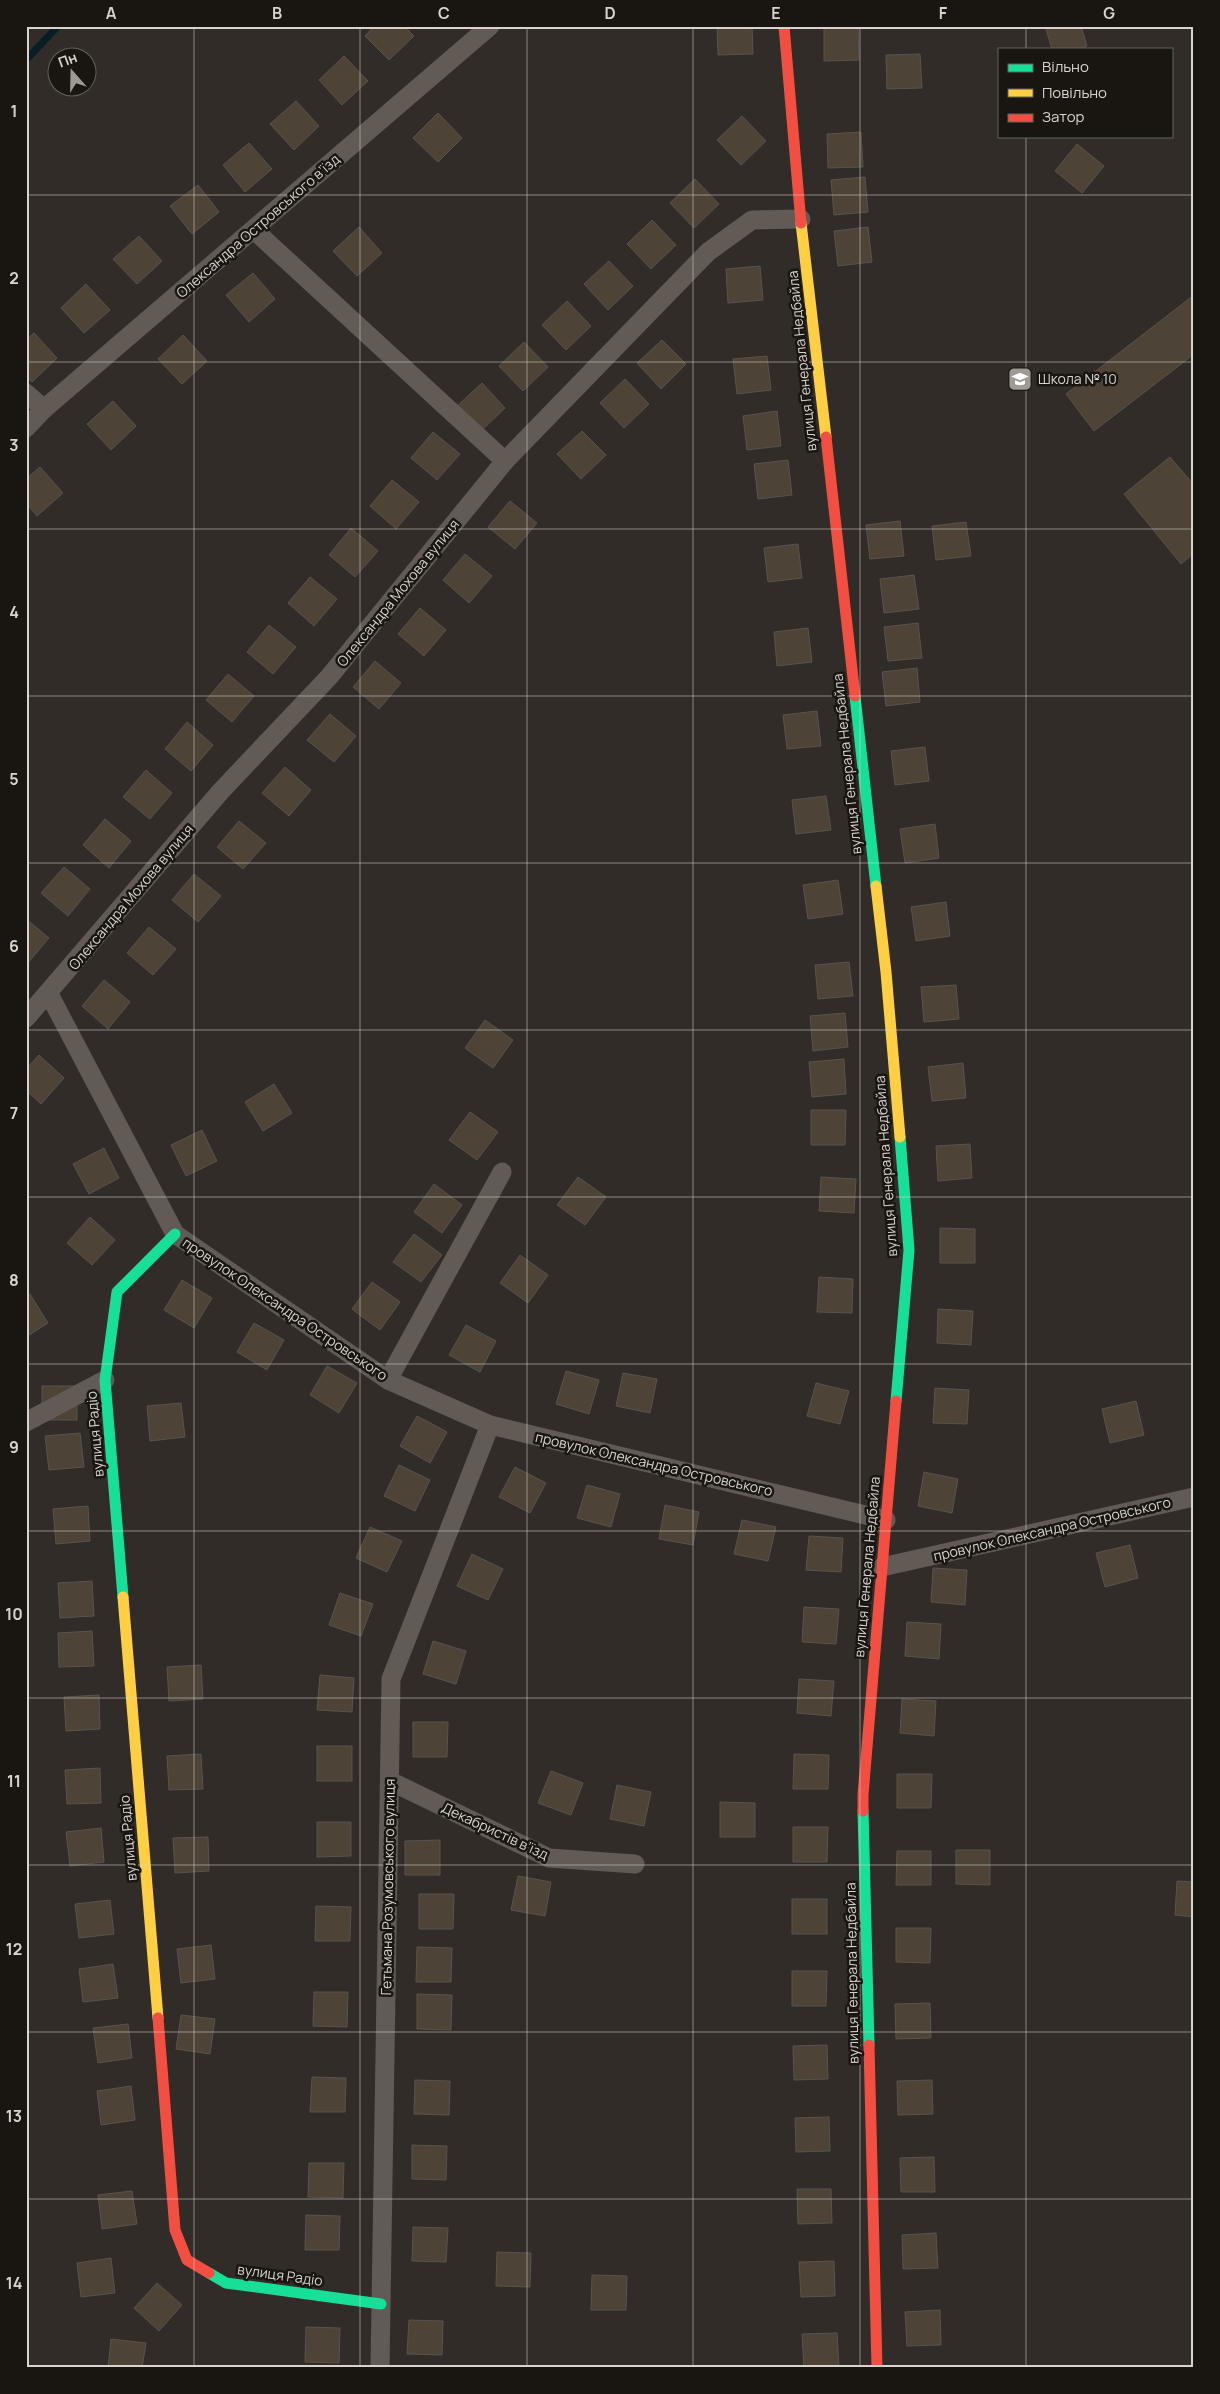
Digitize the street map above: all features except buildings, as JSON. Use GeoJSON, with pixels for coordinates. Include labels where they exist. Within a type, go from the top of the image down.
{"type":"FeatureCollection","features":[{"type":"Feature","properties":{"kind":"street","name":"Олександра Островського в’їзд"},"geometry":{"type":"LineString","coordinates":[[26,428],[44,409],[490,26]]}},
{"type":"Feature","properties":{"kind":"street","name":"вулиця Генерала Недбайла"},"geometry":{"type":"LineString","coordinates":[[784,26],[801,218],[886,972],[909,1250],[863,1795],[877,2368]]}},
{"type":"Feature","properties":{"kind":"street","name":"Олександра Мохова вулиця"},"geometry":{"type":"LineString","coordinates":[[26,1018],[49,994],[221,791],[329,677],[505,461],[708,252],[752,220],[801,218]]}},
{"type":"Feature","properties":{"kind":"street"},"geometry":{"type":"LineString","coordinates":[[254,230],[505,461]]}},
{"type":"Feature","properties":{"kind":"street"},"geometry":{"type":"LineString","coordinates":[[26,393],[44,409]]}},
{"type":"Feature","properties":{"kind":"street","name":"провулок Олександра Островського"},"geometry":{"type":"LineString","coordinates":[[49,994],[175,1234],[388,1380],[490,1425],[886,1520]]}},
{"type":"Feature","properties":{"kind":"street"},"geometry":{"type":"LineString","coordinates":[[388,1380],[502,1172]]}},
{"type":"Feature","properties":{"kind":"street","name":"вулиця Радіо"},"geometry":{"type":"LineString","coordinates":[[175,1234],[117,1292],[105,1380],[175,2230],[188,2260],[226,2283],[381,2304]]}},
{"type":"Feature","properties":{"kind":"street"},"geometry":{"type":"LineString","coordinates":[[26,1422],[105,1380]]}},
{"type":"Feature","properties":{"kind":"street","name":"Гетьмана Розумовського вулиця"},"geometry":{"type":"LineString","coordinates":[[380,2368],[391,1679],[490,1425]]}},
{"type":"Feature","properties":{"kind":"street","name":"провулок Олександра Островського"},"geometry":{"type":"LineString","coordinates":[[882,1567],[1194,1497]]}},
{"type":"Feature","properties":{"kind":"street","name":"Декабристів в’їзд"},"geometry":{"type":"LineString","coordinates":[[390,1781],[549,1858],[635,1864]]}},
{"type":"Feature","properties":{"kind":"waterway"},"geometry":{"type":"LineString","coordinates":[[26,60],[58,26]]}},
{"type":"Feature","properties":{"kind":"traffic: fast"},"geometry":{"type":"LineString","coordinates":[[855,696],[876,886]]}},
{"type":"Feature","properties":{"kind":"traffic: fast"},"geometry":{"type":"LineString","coordinates":[[896,1401],[909,1250],[900,1137]]}},
{"type":"Feature","properties":{"kind":"traffic: fast"},"geometry":{"type":"LineString","coordinates":[[123,1597],[105,1380],[117,1292],[175,1234]]}},
{"type":"Feature","properties":{"kind":"traffic: fast"},"geometry":{"type":"LineString","coordinates":[[863,1811],[869,2045]]}},
{"type":"Feature","properties":{"kind":"traffic: fast"},"geometry":{"type":"LineString","coordinates":[[209,2273],[226,2283],[381,2304]]}},
{"type":"Feature","properties":{"kind":"traffic: slow"},"geometry":{"type":"LineString","coordinates":[[801,223],[826,437]]}},
{"type":"Feature","properties":{"kind":"traffic: slow"},"geometry":{"type":"LineString","coordinates":[[876,886],[886,972],[900,1137]]}},
{"type":"Feature","properties":{"kind":"traffic: slow"},"geometry":{"type":"LineString","coordinates":[[123,1597],[158,2018]]}},
{"type":"Feature","properties":{"kind":"traffic: jam"},"geometry":{"type":"LineString","coordinates":[[784,26],[801,223]]}},
{"type":"Feature","properties":{"kind":"traffic: jam"},"geometry":{"type":"LineString","coordinates":[[826,437],[855,696]]}},
{"type":"Feature","properties":{"kind":"traffic: jam"},"geometry":{"type":"LineString","coordinates":[[863,1811],[896,1401]]}},
{"type":"Feature","properties":{"kind":"traffic: jam"},"geometry":{"type":"LineString","coordinates":[[158,2018],[175,2230],[187,2260],[209,2273]]}},
{"type":"Feature","properties":{"kind":"traffic: jam"},"geometry":{"type":"LineString","coordinates":[[869,2045],[877,2368]]}},
{"type":"Feature","properties":{"kind":"place","name":"Школа № 10"},"geometry":{"type":"Point","coordinates":[1020,379]}}]}
